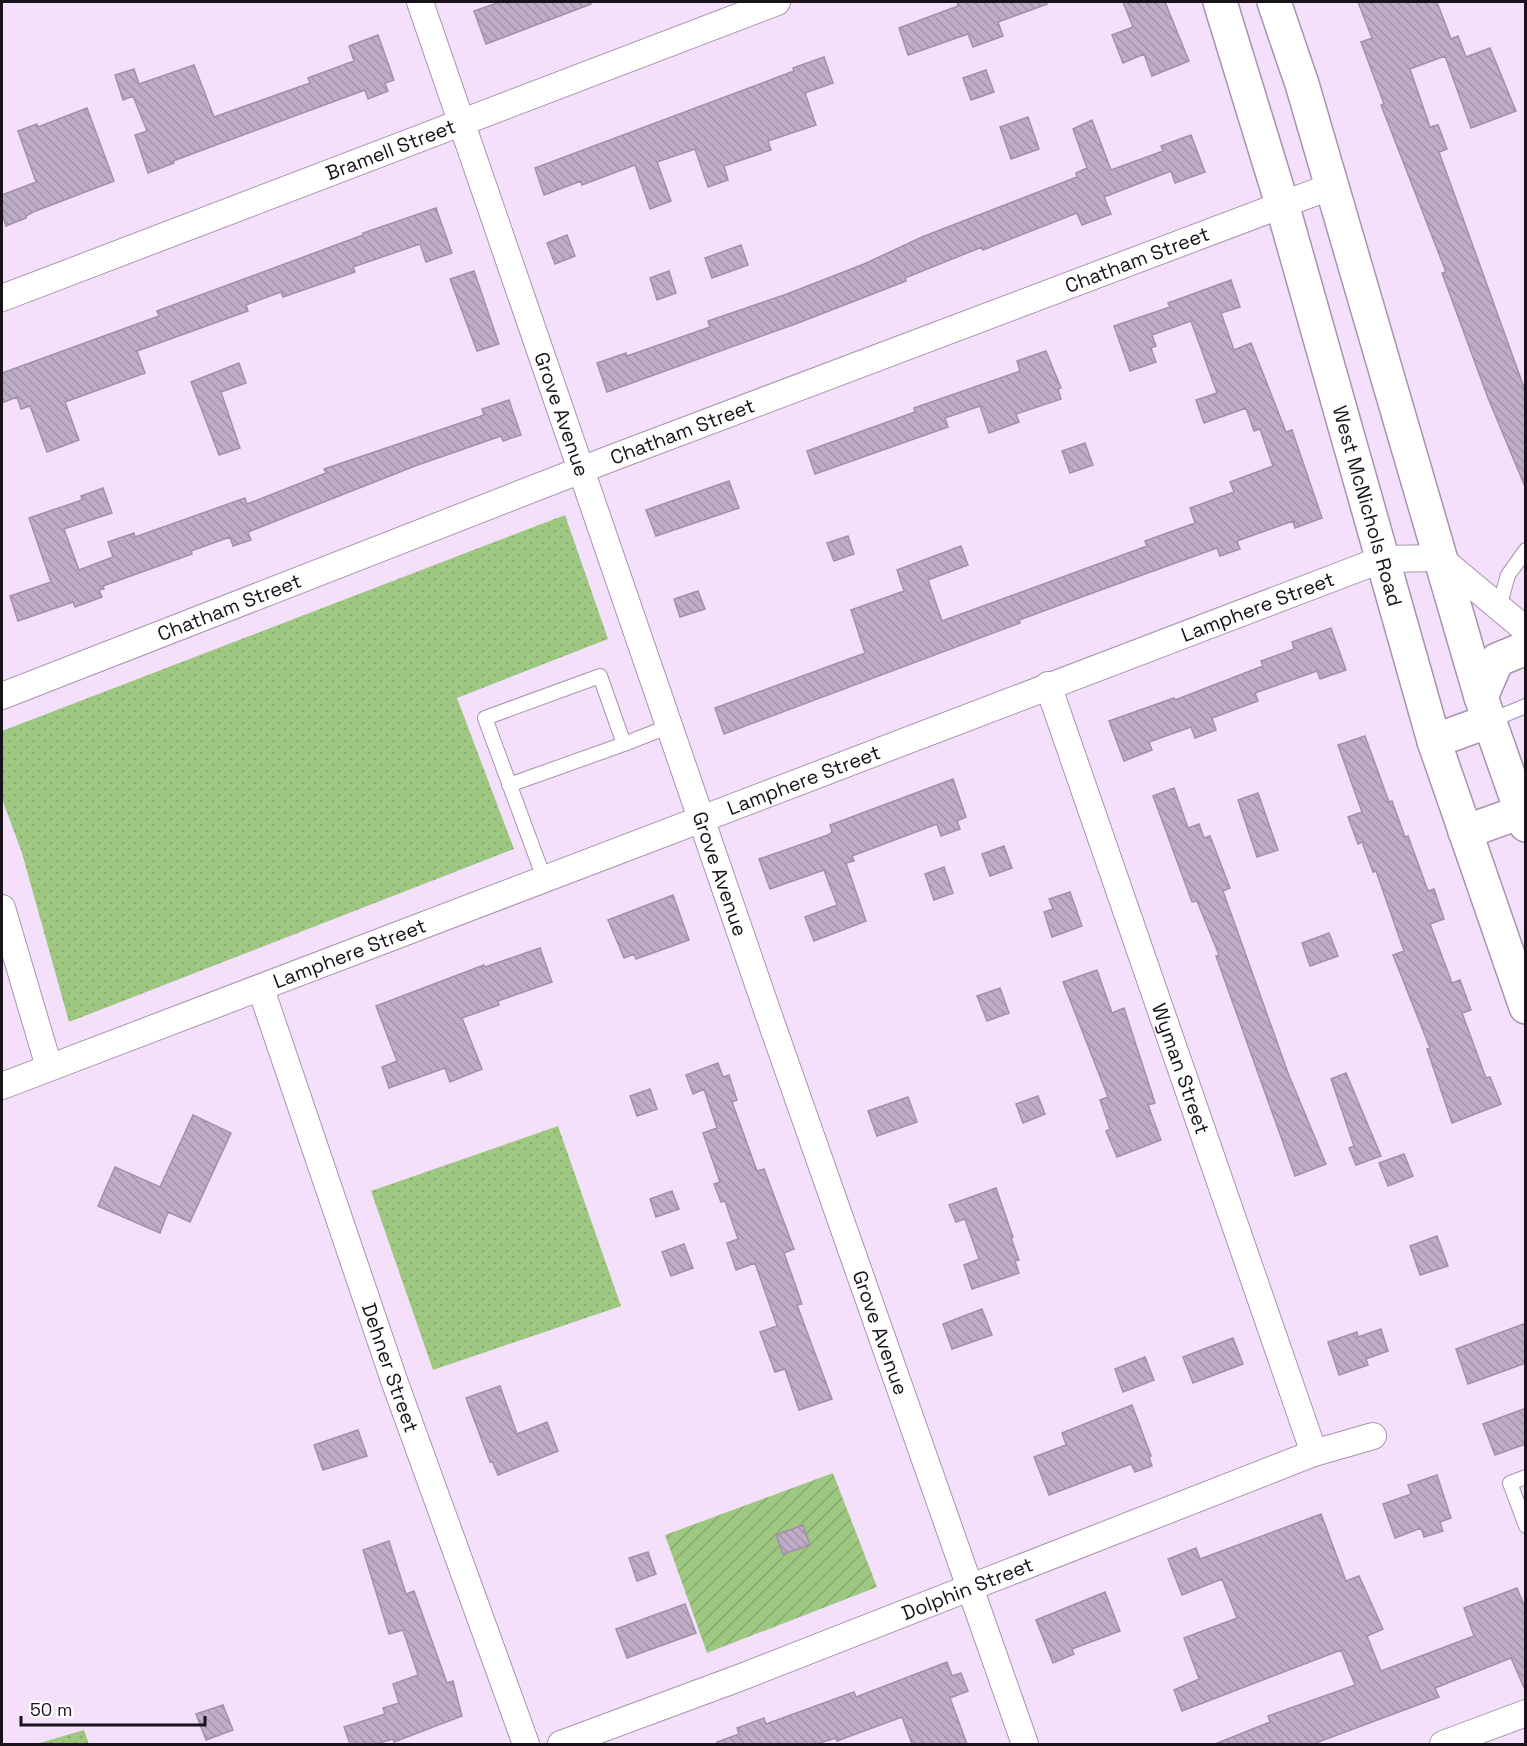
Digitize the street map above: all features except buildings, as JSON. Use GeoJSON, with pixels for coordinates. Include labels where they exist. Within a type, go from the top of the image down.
{"type":"FeatureCollection","features":[{"type":"Feature","properties":{"kind":"main road","name":"West McNichols Road"},"geometry":{"type":"LineString","coordinates":[[1220,2],[1282,204],[1434,741],[1526,1007]]}},
{"type":"Feature","properties":{"kind":"main road"},"geometry":{"type":"LineString","coordinates":[[1274,2],[1332,186],[1485,709],[1523,818],[1465,832]]}},
{"type":"Feature","properties":{"kind":"main road"},"geometry":{"type":"LineString","coordinates":[[1434,741],[1485,709],[1497,660],[1526,648]]}},
{"type":"Feature","properties":{"kind":"street","name":"Grove Avenue"},"geometry":{"type":"LineString","coordinates":[[420,2],[701,817],[1025,1744]]}},
{"type":"Feature","properties":{"kind":"street","name":"Bramell Street"},"geometry":{"type":"LineString","coordinates":[[2,298],[777,2]]}},
{"type":"Feature","properties":{"kind":"street","name":"Chatham Street"},"geometry":{"type":"LineString","coordinates":[[2,696],[583,470],[1332,186]]}},
{"type":"Feature","properties":{"kind":"street","name":"Lamphere Street"},"geometry":{"type":"LineString","coordinates":[[2,1086],[261,989],[701,817],[1383,559],[1440,558]]}},
{"type":"Feature","properties":{"kind":"street"},"geometry":{"type":"LineString","coordinates":[[1440,558],[1526,630]]}},
{"type":"Feature","properties":{"kind":"street","name":"Wyman Street"},"geometry":{"type":"LineString","coordinates":[[1048,685],[1314,1453]]}},
{"type":"Feature","properties":{"kind":"street"},"geometry":{"type":"LineString","coordinates":[[2,908],[49,1067]]}},
{"type":"Feature","properties":{"kind":"street","name":"Dehner Street"},"geometry":{"type":"LineString","coordinates":[[261,989],[395,1383],[526,1744]]}},
{"type":"Feature","properties":{"kind":"street","name":"Dolphin Street"},"geometry":{"type":"LineString","coordinates":[[561,1744],[739,1678],[1314,1453],[1373,1436]]}},
{"type":"Feature","properties":{"kind":"street"},"geometry":{"type":"LineString","coordinates":[[1443,1744],[1526,1713]]}},
{"type":"Feature","properties":{"kind":"lane"},"geometry":{"type":"LineString","coordinates":[[1499,607],[1508,575],[1526,550]]}},
{"type":"Feature","properties":{"kind":"lane"},"geometry":{"type":"LineString","coordinates":[[544,878],[484,718],[600,676],[624,744]]}},
{"type":"Feature","properties":{"kind":"lane"},"geometry":{"type":"LineString","coordinates":[[1485,709],[1526,706]]}},
{"type":"Feature","properties":{"kind":"lane"},"geometry":{"type":"LineString","coordinates":[[509,785],[670,726]]}},
{"type":"Feature","properties":{"kind":"lane"},"geometry":{"type":"LineString","coordinates":[[1526,1478],[1510,1483],[1526,1527]]}},
{"type":"Feature","properties":{"kind":"green space"},"geometry":{"type":"Polygon","coordinates":[[[565,515],[608,639],[457,698],[514,849],[69,1022],[22,853],[2,799],[2,731],[565,515]]]}},
{"type":"Feature","properties":{"kind":"green space"},"geometry":{"type":"Polygon","coordinates":[[[558,1126],[621,1306],[433,1370],[371,1191],[558,1126]]]}},
{"type":"Feature","properties":{"kind":"green space"},"geometry":{"type":"Polygon","coordinates":[[[833,1473],[877,1587],[707,1653],[665,1535],[833,1473]]]}},
{"type":"Feature","properties":{"kind":"green space"},"geometry":{"type":"Polygon","coordinates":[[[84,1730],[89,1744],[36,1744],[84,1730]]]}}]}
